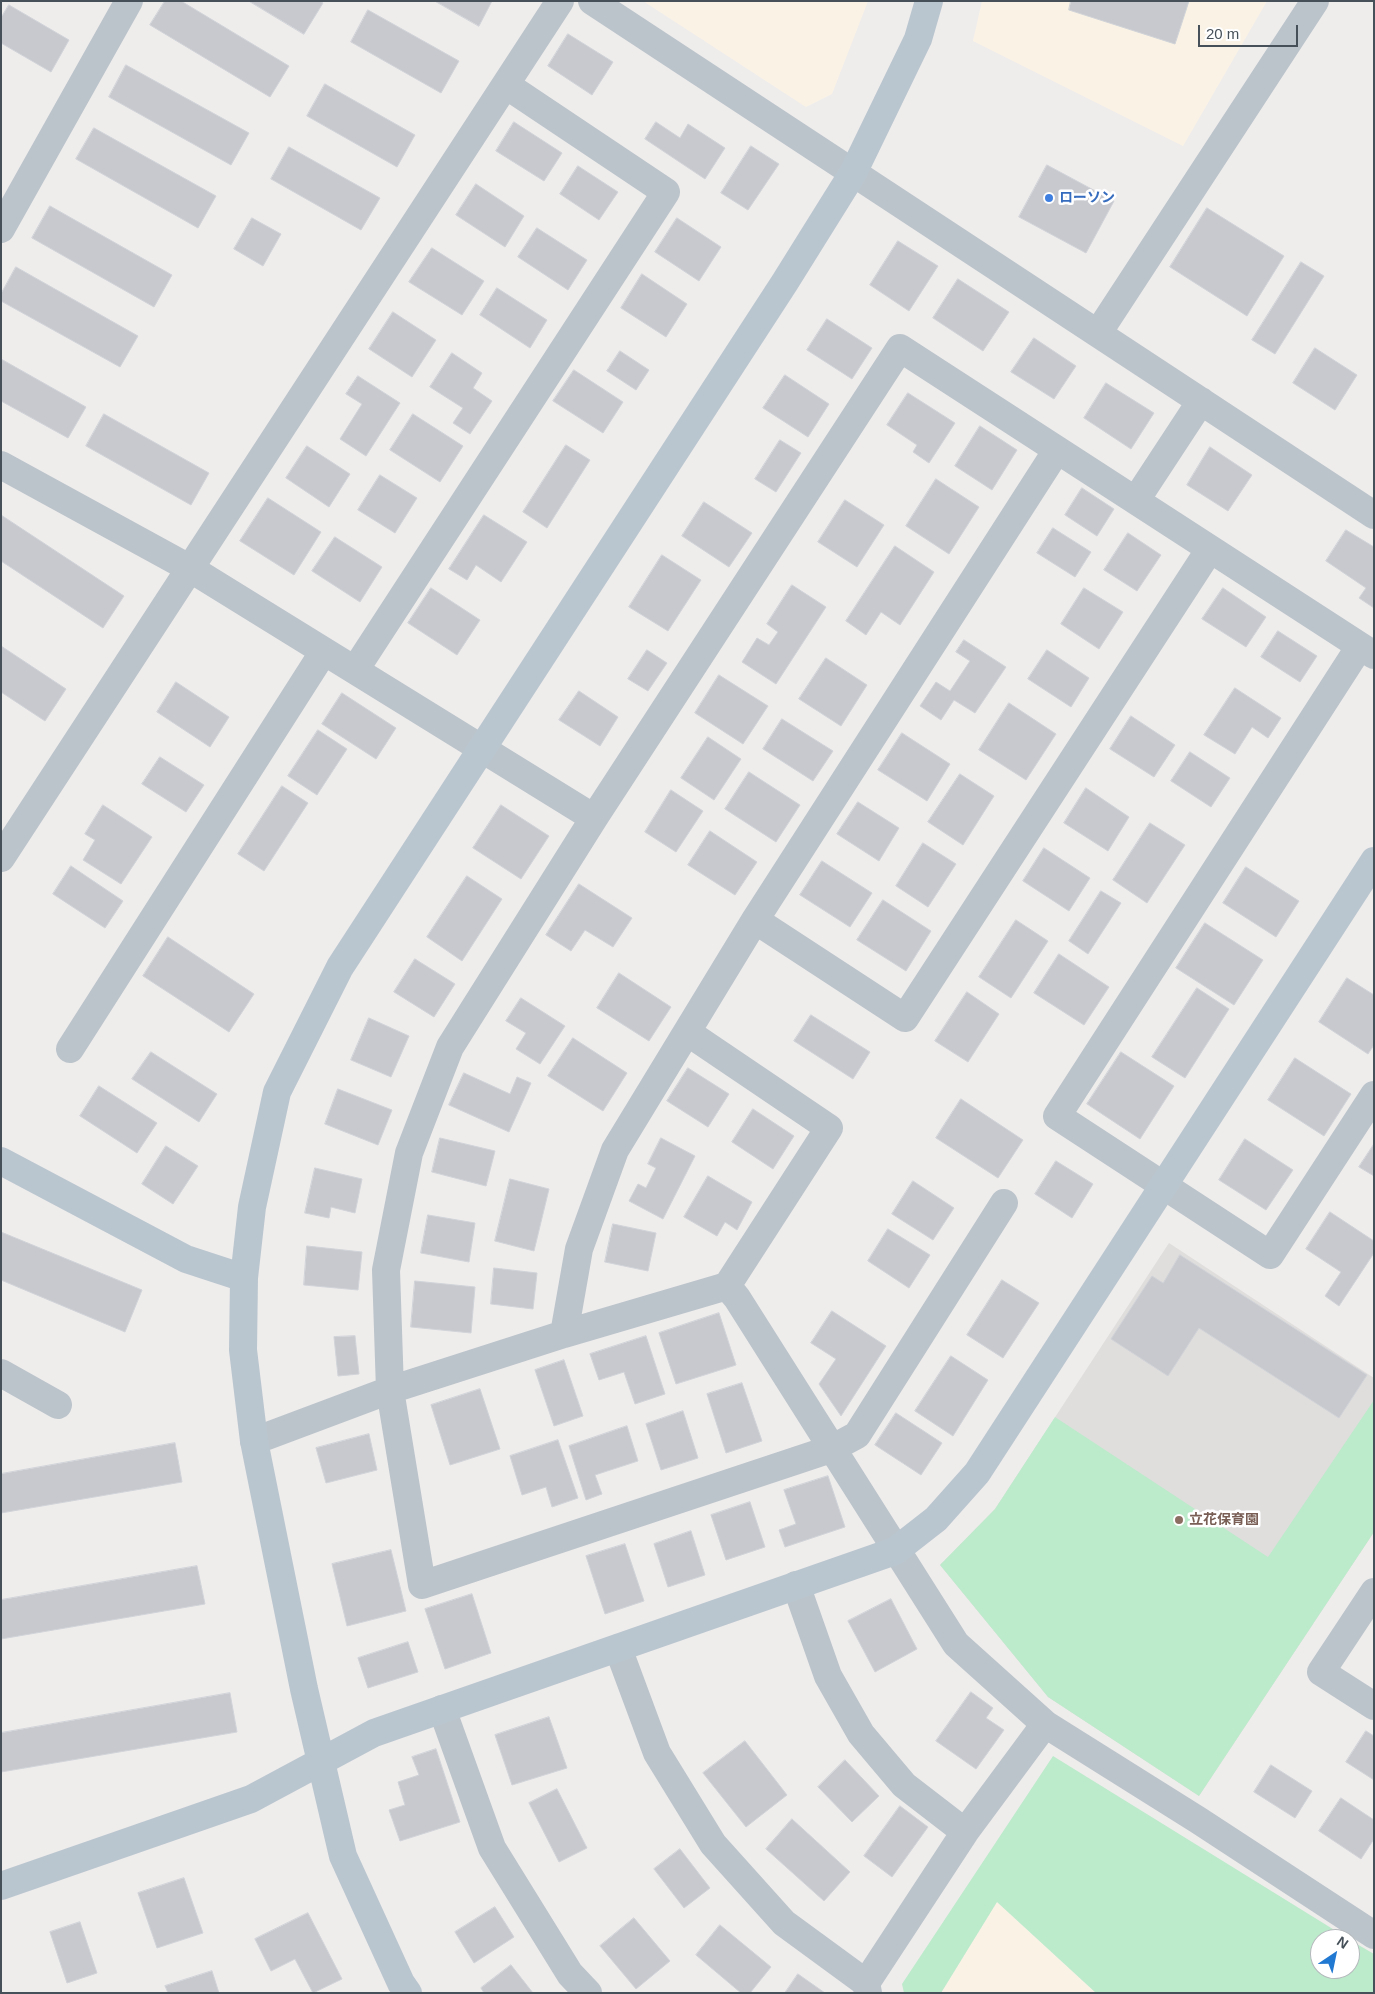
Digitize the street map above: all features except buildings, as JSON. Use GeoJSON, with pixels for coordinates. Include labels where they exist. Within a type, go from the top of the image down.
{"type":"FeatureCollection","features":[{"type":"Feature","properties":{"kind":"street"},"geometry":{"type":"LineString","coordinates":[[1,230],[129,1]]}},
{"type":"Feature","properties":{"kind":"street"},"geometry":{"type":"LineString","coordinates":[[1,858],[560,1]]}},
{"type":"Feature","properties":{"kind":"street"},"geometry":{"type":"LineString","coordinates":[[592,1],[1374,515]]}},
{"type":"Feature","properties":{"kind":"street"},"geometry":{"type":"LineString","coordinates":[[408,1993],[401,1983],[343,1856],[302,1680],[254,1441],[243,1350],[244,1278],[252,1206],[277,1092],[340,967],[785,282],[853,172],[918,39],[929,1]]}},
{"type":"Feature","properties":{"kind":"street"},"geometry":{"type":"LineString","coordinates":[[1098,333],[1315,1]]}},
{"type":"Feature","properties":{"kind":"street"},"geometry":{"type":"LineString","coordinates":[[355,670],[666,192],[506,85]]}},
{"type":"Feature","properties":{"kind":"street"},"geometry":{"type":"LineString","coordinates":[[1004,1204],[857,1435],[831,1449],[422,1585],[390,1390],[386,1270],[409,1153],[450,1046],[594,818],[900,348],[1367,650],[1057,1116],[1270,1255],[1374,1095]]}},
{"type":"Feature","properties":{"kind":"street"},"geometry":{"type":"LineString","coordinates":[[1136,500],[1200,401]]}},
{"type":"Feature","properties":{"kind":"street"},"geometry":{"type":"LineString","coordinates":[[564,1334],[579,1249],[614,1150],[755,920],[1057,450]]}},
{"type":"Feature","properties":{"kind":"street"},"geometry":{"type":"LineString","coordinates":[[1,465],[191,569],[594,818]]}},
{"type":"Feature","properties":{"kind":"street"},"geometry":{"type":"LineString","coordinates":[[755,920],[906,1018],[1210,548]]}},
{"type":"Feature","properties":{"kind":"street"},"geometry":{"type":"LineString","coordinates":[[70,1048],[324,651]]}},
{"type":"Feature","properties":{"kind":"street"},"geometry":{"type":"LineString","coordinates":[[1,1886],[251,1799],[374,1733],[895,1551],[936,1519],[977,1472],[1374,860]]}},
{"type":"Feature","properties":{"kind":"street"},"geometry":{"type":"LineString","coordinates":[[254,1441],[390,1390],[564,1334],[727,1286],[829,1128],[687,1032]]}},
{"type":"Feature","properties":{"kind":"street"},"geometry":{"type":"LineString","coordinates":[[1,1161],[186,1259],[244,1278]]}},
{"type":"Feature","properties":{"kind":"street"},"geometry":{"type":"LineString","coordinates":[[727,1286],[737,1298],[895,1551],[956,1644],[1045,1724],[1198,1820],[1374,1935]]}},
{"type":"Feature","properties":{"kind":"street"},"geometry":{"type":"LineString","coordinates":[[1,1373],[58,1405]]}},
{"type":"Feature","properties":{"kind":"street"},"geometry":{"type":"LineString","coordinates":[[796,1585],[828,1676],[861,1734],[904,1785],[965,1832]]}},
{"type":"Feature","properties":{"kind":"street"},"geometry":{"type":"LineString","coordinates":[[1374,1592],[1321,1672],[1374,1706]]}},
{"type":"Feature","properties":{"kind":"street"},"geometry":{"type":"LineString","coordinates":[[618,1648],[657,1753],[713,1844],[784,1923],[867,1988],[965,1832],[1045,1724]]}},
{"type":"Feature","properties":{"kind":"street"},"geometry":{"type":"LineString","coordinates":[[442,1709],[492,1848],[570,1974],[588,1993]]}},
{"type":"Feature","properties":{"kind":"shaded area"},"geometry":{"type":"Polygon","coordinates":[[[643,1],[868,1],[832,94],[806,107],[643,1]]]}},
{"type":"Feature","properties":{"kind":"shaded area"},"geometry":{"type":"Polygon","coordinates":[[[982,1],[1267,1],[1183,146],[973,41],[982,1]]]}},
{"type":"Feature","properties":{"kind":"shaded area","name":"立花保育園"},"geometry":{"type":"Polygon","coordinates":[[[1169,1243],[1374,1378],[1374,1532],[1199,1796],[1048,1697],[940,1565],[995,1509],[1169,1243]]]}},
{"type":"Feature","properties":{"kind":"shaded area"},"geometry":{"type":"Polygon","coordinates":[[[997,1902],[1096,1993],[941,1993],[997,1902]]]}},
{"type":"Feature","properties":{"kind":"green space","name":"立花保育園"},"geometry":{"type":"Polygon","coordinates":[[[1374,1400],[1374,1532],[1199,1796],[1048,1697],[940,1565],[995,1509],[1055,1417],[1268,1557],[1374,1400]]]}},
{"type":"Feature","properties":{"kind":"green space"},"geometry":{"type":"Polygon","coordinates":[[[1053,1756],[1333,1929],[1310,1929],[1310,1979],[1360,1979],[1360,1946],[1374,1954],[1374,1993],[1096,1993],[997,1902],[941,1993],[904,1993],[902,1984],[1053,1756]]]}},
{"type":"Feature","properties":{"kind":"place","name":"ローソン"},"geometry":{"type":"Point","coordinates":[1049,198]}},
{"type":"Feature","properties":{"kind":"place","name":"立花保育園"},"geometry":{"type":"Point","coordinates":[1179,1520]}}]}
